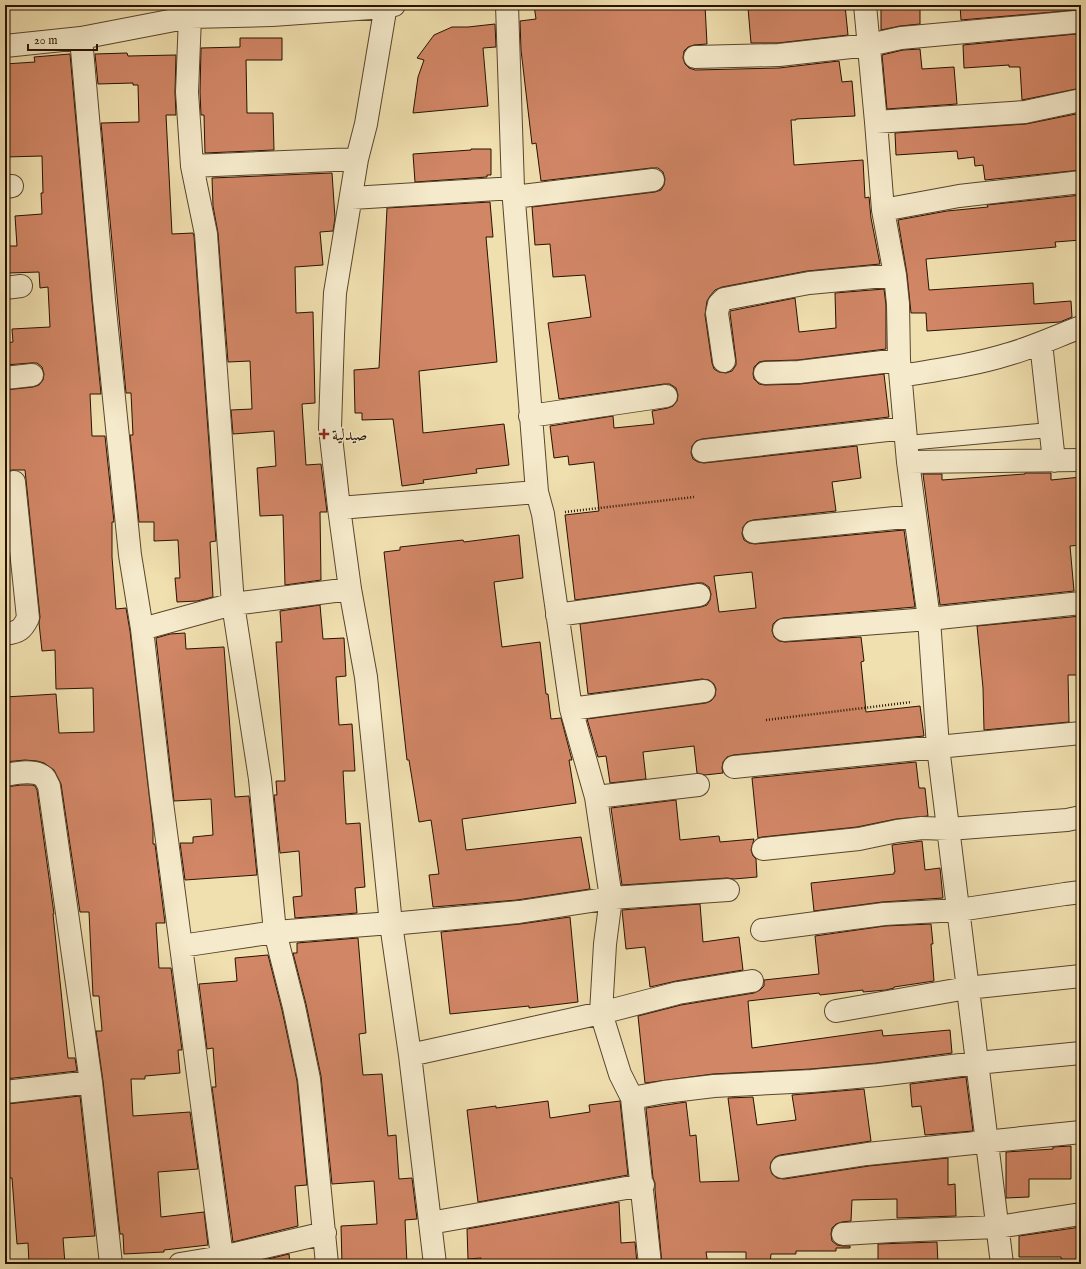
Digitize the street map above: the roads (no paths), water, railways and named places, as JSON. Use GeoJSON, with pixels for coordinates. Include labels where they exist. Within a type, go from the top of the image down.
{"type":"FeatureCollection","features":[{"type":"Feature","properties":{"kind":"street"},"geometry":{"type":"LineString","coordinates":[[507,5],[514,192],[537,492],[543,514],[570,709],[596,797],[611,898],[605,944],[601,1013],[620,1074],[632,1098],[643,1185],[650,1264]]}},
{"type":"Feature","properties":{"kind":"street"},"geometry":{"type":"LineString","coordinates":[[864,5],[869,45],[883,210],[895,275],[898,304],[900,368],[914,516],[928,619],[938,747],[1002,1264]]}},
{"type":"Feature","properties":{"kind":"street"},"geometry":{"type":"LineString","coordinates":[[5,46],[81,38],[189,11],[272,15],[388,6],[366,124],[357,159],[352,198],[335,293],[330,428],[350,589],[366,677],[390,923],[410,1055],[435,1264]]}},
{"type":"Feature","properties":{"kind":"street"},"geometry":{"type":"LineString","coordinates":[[189,11],[186,92],[192,166],[206,234],[233,604],[260,779],[275,932],[294,1006],[309,1078],[327,1264]]}},
{"type":"Feature","properties":{"kind":"street"},"geometry":{"type":"LineString","coordinates":[[695,57],[779,55],[869,45],[901,38],[1075,22]]}},
{"type":"Feature","properties":{"kind":"street"},"geometry":{"type":"LineString","coordinates":[[81,38],[130,555],[142,629],[161,795],[223,1260]]}},
{"type":"Feature","properties":{"kind":"street"},"geometry":{"type":"LineString","coordinates":[[876,122],[1025,112],[1081,100]]}},
{"type":"Feature","properties":{"kind":"street"},"geometry":{"type":"LineString","coordinates":[[192,166],[357,159]]}},
{"type":"Feature","properties":{"kind":"street"},"geometry":{"type":"LineString","coordinates":[[352,198],[514,192],[653,180]]}},
{"type":"Feature","properties":{"kind":"street"},"geometry":{"type":"LineString","coordinates":[[883,210],[959,196],[1081,182]]}},
{"type":"Feature","properties":{"kind":"street"},"geometry":{"type":"LineString","coordinates":[[724,361],[717,312],[719,304],[724,300],[809,283],[895,275]]}},
{"type":"Feature","properties":{"kind":"street"},"geometry":{"type":"LineString","coordinates":[[765,373],[958,367],[1010,354],[1081,327]]}},
{"type":"Feature","properties":{"kind":"street"},"geometry":{"type":"LineString","coordinates":[[1041,343],[1054,461]]}},
{"type":"Feature","properties":{"kind":"street"},"geometry":{"type":"LineString","coordinates":[[5,378],[32,375]]}},
{"type":"Feature","properties":{"kind":"street"},"geometry":{"type":"LineString","coordinates":[[530,416],[666,396]]}},
{"type":"Feature","properties":{"kind":"street"},"geometry":{"type":"LineString","coordinates":[[703,452],[907,444],[1054,461],[1081,460]]}},
{"type":"Feature","properties":{"kind":"street"},"geometry":{"type":"LineString","coordinates":[[5,634],[14,632],[23,627],[28,618],[14,482]]}},
{"type":"Feature","properties":{"kind":"street"},"geometry":{"type":"LineString","coordinates":[[339,508],[537,492]]}},
{"type":"Feature","properties":{"kind":"street"},"geometry":{"type":"LineString","coordinates":[[754,532],[914,516]]}},
{"type":"Feature","properties":{"kind":"street"},"geometry":{"type":"LineString","coordinates":[[142,629],[233,604],[350,589]]}},
{"type":"Feature","properties":{"kind":"street"},"geometry":{"type":"LineString","coordinates":[[557,615],[700,595]]}},
{"type":"Feature","properties":{"kind":"street"},"geometry":{"type":"LineString","coordinates":[[784,630],[928,619],[1081,603]]}},
{"type":"Feature","properties":{"kind":"street"},"geometry":{"type":"LineString","coordinates":[[570,709],[704,691]]}},
{"type":"Feature","properties":{"kind":"street"},"geometry":{"type":"LineString","coordinates":[[734,767],[1081,732]]}},
{"type":"Feature","properties":{"kind":"street"},"geometry":{"type":"LineString","coordinates":[[5,775],[21,772],[33,773],[44,777],[49,786],[91,1082],[111,1264]]}},
{"type":"Feature","properties":{"kind":"street"},"geometry":{"type":"LineString","coordinates":[[596,797],[698,785]]}},
{"type":"Feature","properties":{"kind":"street"},"geometry":{"type":"LineString","coordinates":[[763,849],[859,839],[897,831],[922,828],[949,829],[1067,820],[1081,817]]}},
{"type":"Feature","properties":{"kind":"street"},"geometry":{"type":"LineString","coordinates":[[181,946],[275,932],[518,912],[611,898],[728,890]]}},
{"type":"Feature","properties":{"kind":"street"},"geometry":{"type":"LineString","coordinates":[[762,930],[884,914],[959,910],[1081,892]]}},
{"type":"Feature","properties":{"kind":"street"},"geometry":{"type":"LineString","coordinates":[[836,1011],[968,988],[1081,976]]}},
{"type":"Feature","properties":{"kind":"street"},"geometry":{"type":"LineString","coordinates":[[410,1055],[601,1013],[678,993],[752,981]]}},
{"type":"Feature","properties":{"kind":"street"},"geometry":{"type":"LineString","coordinates":[[632,1098],[664,1092],[714,1086],[827,1080],[1081,1053]]}},
{"type":"Feature","properties":{"kind":"street"},"geometry":{"type":"LineString","coordinates":[[5,1092],[91,1082]]}},
{"type":"Feature","properties":{"kind":"street"},"geometry":{"type":"LineString","coordinates":[[782,1167],[867,1154],[1081,1132]]}},
{"type":"Feature","properties":{"kind":"street"},"geometry":{"type":"LineString","coordinates":[[430,1223],[643,1185]]}},
{"type":"Feature","properties":{"kind":"street"},"geometry":{"type":"LineString","coordinates":[[843,1234],[998,1227],[1081,1214]]}},
{"type":"Feature","properties":{"kind":"street"},"geometry":{"type":"LineString","coordinates":[[180,1264],[223,1260],[325,1233]]}},
{"type":"Feature","properties":{"kind":"lane"},"geometry":{"type":"LineString","coordinates":[[907,444],[1050,430]]}},
{"type":"Feature","properties":{"kind":"place","name":"صيدلية"},"geometry":{"type":"Point","coordinates":[324,434]}}]}
